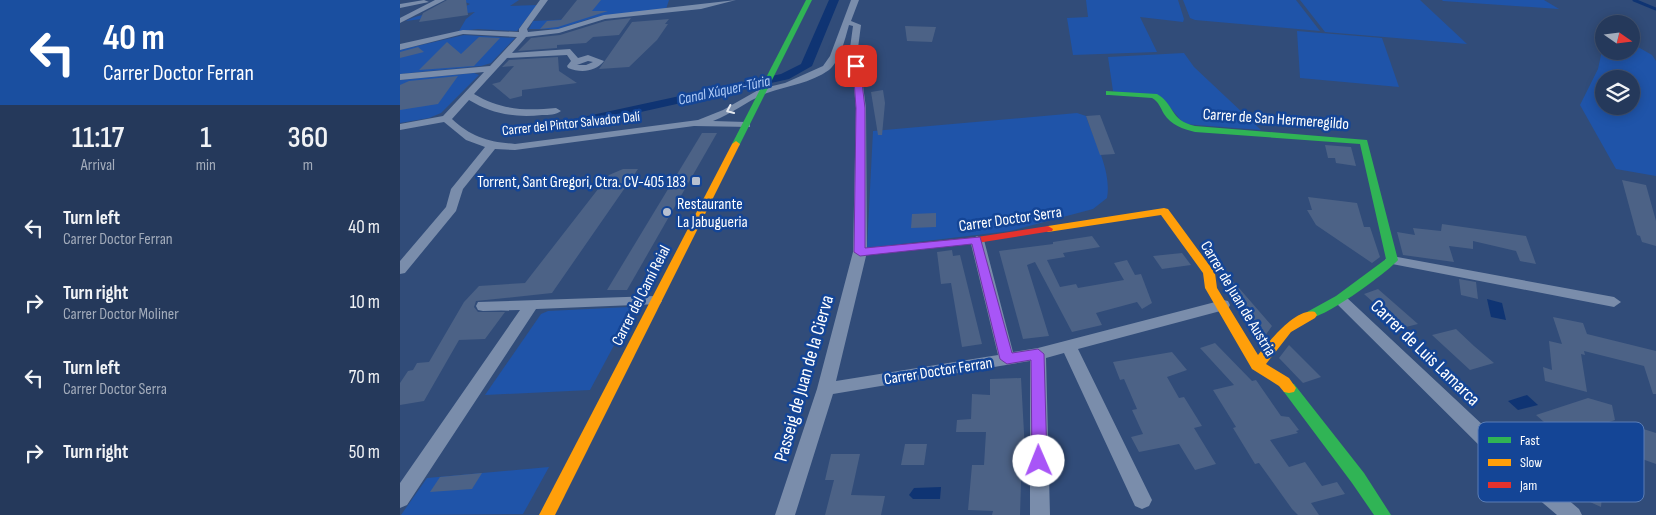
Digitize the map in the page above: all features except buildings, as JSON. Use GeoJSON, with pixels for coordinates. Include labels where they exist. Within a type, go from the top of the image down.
{"type":"FeatureCollection","features":[{"type":"Feature","properties":{"kind":"street"},"geometry":{"type":"LineString","coordinates":[[400,6],[441,0]]}},
{"type":"Feature","properties":{"kind":"street"},"geometry":{"type":"LineString","coordinates":[[400,21],[441,0]]}},
{"type":"Feature","properties":{"kind":"street"},"geometry":{"type":"LineString","coordinates":[[524,35],[522,30],[544,0]]}},
{"type":"Feature","properties":{"kind":"street"},"geometry":{"type":"LineString","coordinates":[[400,47],[463,32],[524,35],[559,31],[604,17],[701,7],[732,0]]}},
{"type":"Feature","properties":{"kind":"street","name":"Carrer del Camí Reial"},"geometry":{"type":"LineString","coordinates":[[547,515],[809,0]]}},
{"type":"Feature","properties":{"kind":"street","name":"Carrer del Pintor Salvador Dalí"},"geometry":{"type":"LineString","coordinates":[[694,124],[727,112],[763,89],[794,83],[826,68],[834,56],[855,0]]}},
{"type":"Feature","properties":{"kind":"street","name":"Passeig de Juan de la Cierva"},"geometry":{"type":"LineString","coordinates":[[784,515],[826,389],[860,252],[860,108],[854,48],[857,25],[847,22]]}},
{"type":"Feature","properties":{"kind":"street"},"geometry":{"type":"LineString","coordinates":[[400,127],[446,119],[524,35]]}},
{"type":"Feature","properties":{"kind":"street"},"geometry":{"type":"LineString","coordinates":[[505,56],[570,52],[576,62]]}},
{"type":"Feature","properties":{"kind":"street"},"geometry":{"type":"LineString","coordinates":[[400,77],[491,69]]}},
{"type":"Feature","properties":{"kind":"street","name":"Carrer de San Hermeregildo"},"geometry":{"type":"LineString","coordinates":[[1109,94],[1154,96],[1161,100],[1169,115],[1182,126],[1195,129],[1318,136],[1364,142],[1392,260]]}},
{"type":"Feature","properties":{"kind":"street"},"geometry":{"type":"LineString","coordinates":[[468,95],[492,109],[517,114],[556,111]]}},
{"type":"Feature","properties":{"kind":"street","name":"Carrer del Pintor Salvador Dalí"},"geometry":{"type":"LineString","coordinates":[[446,119],[457,131],[473,141],[491,146],[515,147],[694,124],[746,125]]}},
{"type":"Feature","properties":{"kind":"street"},"geometry":{"type":"LineString","coordinates":[[400,270],[452,208],[457,189],[491,146]]}},
{"type":"Feature","properties":{"kind":"street","name":"Carrer Doctor Serra"},"geometry":{"type":"LineString","coordinates":[[860,252],[976,240],[1164,212]]}},
{"type":"Feature","properties":{"kind":"street","name":"Carrer de Juan de Austria"},"geometry":{"type":"LineString","coordinates":[[1164,212],[1209,273],[1211,288],[1223,305],[1257,365],[1284,382],[1384,515]]}},
{"type":"Feature","properties":{"kind":"street"},"geometry":{"type":"LineString","coordinates":[[976,240],[1007,359]]}},
{"type":"Feature","properties":{"kind":"street"},"geometry":{"type":"LineString","coordinates":[[1257,365],[1287,329],[1340,299],[1392,260],[1614,302]]}},
{"type":"Feature","properties":{"kind":"street","name":"Carrer de Luis Lamarca"},"geometry":{"type":"LineString","coordinates":[[1340,299],[1478,432]]}},
{"type":"Feature","properties":{"kind":"street"},"geometry":{"type":"LineString","coordinates":[[483,306],[655,301]]}},
{"type":"Feature","properties":{"kind":"street"},"geometry":{"type":"LineString","coordinates":[[400,499],[532,304]]}},
{"type":"Feature","properties":{"kind":"street","name":"Carrer Doctor Ferran"},"geometry":{"type":"LineString","coordinates":[[826,389],[1038,354],[1223,305]]}},
{"type":"Feature","properties":{"kind":"street"},"geometry":{"type":"LineString","coordinates":[[1069,347],[1142,500]]}},
{"type":"Feature","properties":{"kind":"street"},"geometry":{"type":"LineString","coordinates":[[1038,354],[1040,515]]}},
{"type":"Feature","properties":{"kind":"street","name":"Carrer de Luis Lamarca"},"geometry":{"type":"LineString","coordinates":[[1556,502],[1572,515]]}},
{"type":"Feature","properties":{"kind":"shaded area"},"geometry":{"type":"Polygon","coordinates":[[[460,0],[519,0],[510,6],[537,5],[517,31],[478,29],[459,31],[466,19],[475,12],[406,21],[422,15],[454,10],[470,4],[460,0]]]}},
{"type":"Feature","properties":{"kind":"shaded area"},"geometry":{"type":"Polygon","coordinates":[[[590,0],[669,0],[666,9],[592,18],[559,29],[529,29],[533,21],[574,19],[590,0]]]}},
{"type":"Feature","properties":{"kind":"shaded area"},"geometry":{"type":"Polygon","coordinates":[[[1086,0],[1178,0],[1184,19],[1183,22],[1140,17],[1157,52],[1073,55],[1067,18],[1088,17],[1086,0]]]}},
{"type":"Feature","properties":{"kind":"shaded area"},"geometry":{"type":"Polygon","coordinates":[[[1183,0],[1296,0],[1320,31],[1195,20],[1190,18],[1183,0]]]}},
{"type":"Feature","properties":{"kind":"shaded area"},"geometry":{"type":"Polygon","coordinates":[[[1300,0],[1420,0],[1467,44],[1325,32],[1300,0]]]}},
{"type":"Feature","properties":{"kind":"shaded area"},"geometry":{"type":"Polygon","coordinates":[[[1544,0],[1559,9],[1443,1],[1544,0]]]}},
{"type":"Feature","properties":{"kind":"shaded area"},"geometry":{"type":"Polygon","coordinates":[[[1297,31],[1382,38],[1399,87],[1300,78],[1297,31]]]}},
{"type":"Feature","properties":{"kind":"shaded area"},"geometry":{"type":"Polygon","coordinates":[[[464,35],[515,38],[491,63],[481,66],[400,74],[400,50],[464,35]]]}},
{"type":"Feature","properties":{"kind":"shaded area"},"geometry":{"type":"Polygon","coordinates":[[[1640,48],[1652,55],[1656,61],[1656,176],[1616,169],[1580,105],[1595,75],[1595,115],[1640,115],[1640,70],[1598,70],[1600,60],[1640,60],[1640,48]]]}},
{"type":"Feature","properties":{"kind":"shaded area"},"geometry":{"type":"Polygon","coordinates":[[[1184,53],[1194,67],[1261,130],[1184,124],[1164,100],[1113,91],[1108,57],[1184,53]]]}},
{"type":"Feature","properties":{"kind":"shaded area"},"geometry":{"type":"Polygon","coordinates":[[[474,73],[479,75],[441,113],[429,118],[400,123],[400,80],[474,73]]]}},
{"type":"Feature","properties":{"kind":"shaded area"},"geometry":{"type":"Polygon","coordinates":[[[1077,113],[1086,116],[1107,177],[1107,198],[1093,209],[1010,231],[867,248],[873,131],[1077,113]]]}},
{"type":"Feature","properties":{"kind":"shaded area"},"geometry":{"type":"Polygon","coordinates":[[[1487,299],[1502,303],[1506,320],[1491,317],[1487,299]]]}},
{"type":"Feature","properties":{"kind":"shaded area"},"geometry":{"type":"Polygon","coordinates":[[[629,307],[633,310],[590,390],[485,395],[541,314],[548,311],[629,307]]]}},
{"type":"Feature","properties":{"kind":"shaded area"},"geometry":{"type":"Polygon","coordinates":[[[1527,395],[1538,405],[1518,410],[1508,401],[1527,395]]]}},
{"type":"Feature","properties":{"kind":"shaded area"},"geometry":{"type":"Polygon","coordinates":[[[549,467],[523,514],[401,515],[427,478],[549,467]]]}},
{"type":"Feature","properties":{"kind":"shaded area"},"geometry":{"type":"Polygon","coordinates":[[[941,487],[940,499],[913,499],[909,495],[914,488],[941,487]]]}},
{"type":"Feature","properties":{"kind":"waterway","name":"Canal Xúquer-Túria"},"geometry":{"type":"LineString","coordinates":[[569,124],[785,77],[806,66],[834,0]]}},
{"type":"Feature","properties":{"kind":"waterway"},"geometry":{"type":"LineString","coordinates":[[1634,0],[1656,9]]}},
{"type":"Feature","properties":{"kind":"traffic: fast"},"geometry":{"type":"LineString","coordinates":[[736,144],[809,0]]}},
{"type":"Feature","properties":{"kind":"traffic: fast"},"geometry":{"type":"LineString","coordinates":[[1109,93],[1154,96],[1161,100],[1169,115],[1182,126],[1195,129],[1364,142],[1392,260],[1340,299],[1311,315]]}},
{"type":"Feature","properties":{"kind":"traffic: fast"},"geometry":{"type":"LineString","coordinates":[[1289,388],[1358,478],[1383,515]]}},
{"type":"Feature","properties":{"kind":"traffic: slow"},"geometry":{"type":"LineString","coordinates":[[547,515],[736,144]]}},
{"type":"Feature","properties":{"kind":"traffic: slow"},"geometry":{"type":"LineString","coordinates":[[1048,229],[1164,211],[1209,273],[1211,288],[1257,365],[1284,382],[1289,388]]}},
{"type":"Feature","properties":{"kind":"traffic: slow"},"geometry":{"type":"LineString","coordinates":[[1257,365],[1287,329],[1311,315]]}},
{"type":"Feature","properties":{"kind":"traffic: jam"},"geometry":{"type":"LineString","coordinates":[[860,252],[977,240],[1048,229]]}},
{"type":"Feature","properties":{"kind":"place","name":"Torrent, Sant Gregori, Ctra. CV-405 183"},"geometry":{"type":"Point","coordinates":[696,181]}},
{"type":"Feature","properties":{"kind":"place","name":"Restaurante La Jabugueria"},"geometry":{"type":"Point","coordinates":[667,212]}},
{"type":"Feature","properties":{"kind":"route"},"geometry":{"type":"LineString","coordinates":[[856,66],[860,108],[860,252],[976,240],[1007,359],[1038,354],[1039,461]]}}]}
